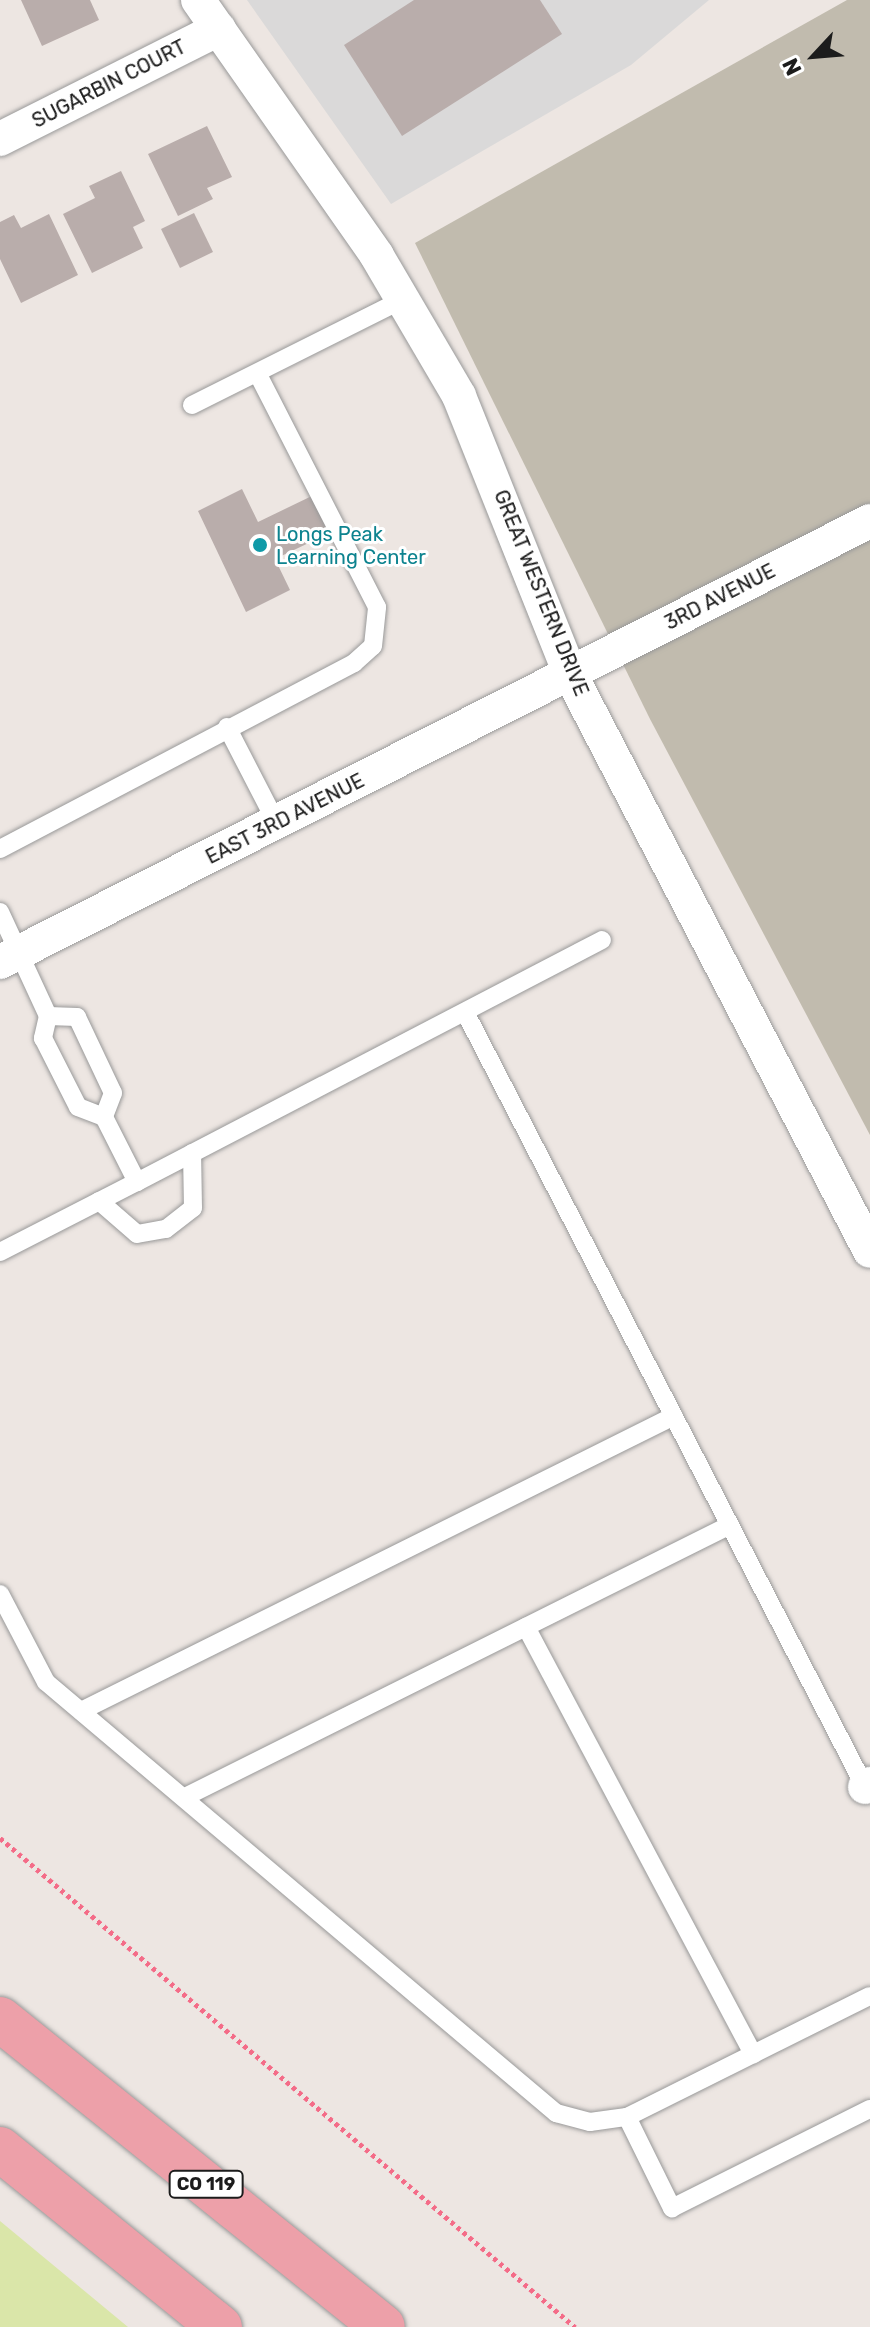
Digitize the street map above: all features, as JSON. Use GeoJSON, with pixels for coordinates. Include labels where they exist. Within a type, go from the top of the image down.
{"type":"FeatureCollection","features":[{"type":"Feature","properties":{"kind":"highway","name":"CO 119"},"geometry":{"type":"LineString","coordinates":[[0,2019],[383,2327]]}},
{"type":"Feature","properties":{"kind":"highway"},"geometry":{"type":"LineString","coordinates":[[0,2149],[220,2327]]}},
{"type":"Feature","properties":{"kind":"street","name":"GREAT WESTERN DRIVE"},"geometry":{"type":"LineString","coordinates":[[198,0],[402,300],[459,396],[570,674],[870,1251]]}},
{"type":"Feature","properties":{"kind":"street","name":"SUGARBIN COURT"},"geometry":{"type":"LineString","coordinates":[[0,139],[219,29]]}},
{"type":"Feature","properties":{"kind":"street","name":"3RD AVENUE"},"geometry":{"type":"LineString","coordinates":[[570,674],[870,521]]}},
{"type":"Feature","properties":{"kind":"street","name":"EAST 3RD AVENUE"},"geometry":{"type":"LineString","coordinates":[[8,958],[570,674]]}},
{"type":"Feature","properties":{"kind":"lane"},"geometry":{"type":"LineString","coordinates":[[192,405],[402,300]]}},
{"type":"Feature","properties":{"kind":"lane"},"geometry":{"type":"LineString","coordinates":[[0,849],[227,727],[354,663],[373,646],[377,607],[258,374]]}},
{"type":"Feature","properties":{"kind":"lane"},"geometry":{"type":"LineString","coordinates":[[227,727],[277,824]]}},
{"type":"Feature","properties":{"kind":"lane"},"geometry":{"type":"LineString","coordinates":[[0,912],[8,958],[48,1016],[43,1038],[78,1107],[104,1117],[137,1182]]}},
{"type":"Feature","properties":{"kind":"lane"},"geometry":{"type":"LineString","coordinates":[[0,1252],[602,940]]}},
{"type":"Feature","properties":{"kind":"lane"},"geometry":{"type":"LineString","coordinates":[[465,1012],[868,1790]]}},
{"type":"Feature","properties":{"kind":"lane"},"geometry":{"type":"LineString","coordinates":[[48,1016],[77,1017],[113,1093],[104,1117]]}},
{"type":"Feature","properties":{"kind":"lane"},"geometry":{"type":"LineString","coordinates":[[99,1201],[137,1234],[152,1235],[174,1225],[193,1208],[192,1153]]}},
{"type":"Feature","properties":{"kind":"lane"},"geometry":{"type":"LineString","coordinates":[[81,1711],[674,1416]]}},
{"type":"Feature","properties":{"kind":"lane"},"geometry":{"type":"LineString","coordinates":[[185,1797],[730,1525]]}},
{"type":"Feature","properties":{"kind":"lane"},"geometry":{"type":"LineString","coordinates":[[0,1594],[46,1682],[556,2113],[590,2122],[627,2117],[870,1996]]}},
{"type":"Feature","properties":{"kind":"lane"},"geometry":{"type":"LineString","coordinates":[[526,1627],[753,2054]]}},
{"type":"Feature","properties":{"kind":"lane"},"geometry":{"type":"LineString","coordinates":[[627,2117],[672,2208],[870,2109]]}},
{"type":"Feature","properties":{"kind":"path"},"geometry":{"type":"LineString","coordinates":[[0,1838],[575,2327]]}},
{"type":"Feature","properties":{"kind":"shaded area"},"geometry":{"type":"Polygon","coordinates":[[[247,0],[709,0],[631,65],[391,204],[247,0]]]}},
{"type":"Feature","properties":{"kind":"shaded area"},"geometry":{"type":"Polygon","coordinates":[[[847,0],[870,0],[870,1135],[650,719],[415,243],[847,0]]]}},
{"type":"Feature","properties":{"kind":"green space"},"geometry":{"type":"Polygon","coordinates":[[[0,2221],[128,2327],[0,2327],[0,2221]]]}},
{"type":"Feature","properties":{"kind":"building"},"geometry":{"type":"Polygon","coordinates":[[[21,0],[90,0],[99,20],[42,46],[21,0]]]}},
{"type":"Feature","properties":{"kind":"building"},"geometry":{"type":"Polygon","coordinates":[[[414,0],[540,0],[562,34],[402,136],[344,45],[414,0]]]}},
{"type":"Feature","properties":{"kind":"building"},"geometry":{"type":"Polygon","coordinates":[[[207,126],[232,177],[207,188],[213,199],[178,216],[148,154],[207,126]]]}},
{"type":"Feature","properties":{"kind":"building"},"geometry":{"type":"Polygon","coordinates":[[[121,171],[145,221],[133,227],[143,248],[92,273],[63,214],[95,198],[89,186],[121,171]]]}},
{"type":"Feature","properties":{"kind":"building"},"geometry":{"type":"Polygon","coordinates":[[[194,213],[213,252],[180,268],[161,229],[194,213]]]}},
{"type":"Feature","properties":{"kind":"building"},"geometry":{"type":"Polygon","coordinates":[[[49,214],[78,275],[21,303],[0,259],[0,222],[14,215],[21,228],[49,214]]]}},
{"type":"Feature","properties":{"kind":"building","name":"Longs Peak Learning Center"},"geometry":{"type":"Polygon","coordinates":[[[242,489],[258,522],[318,493],[336,530],[275,559],[290,590],[246,612],[198,511],[242,489]]]}},
{"type":"Feature","properties":{"kind":"place","name":"Longs Peak Learning Center"},"geometry":{"type":"Point","coordinates":[260,545]}}]}
